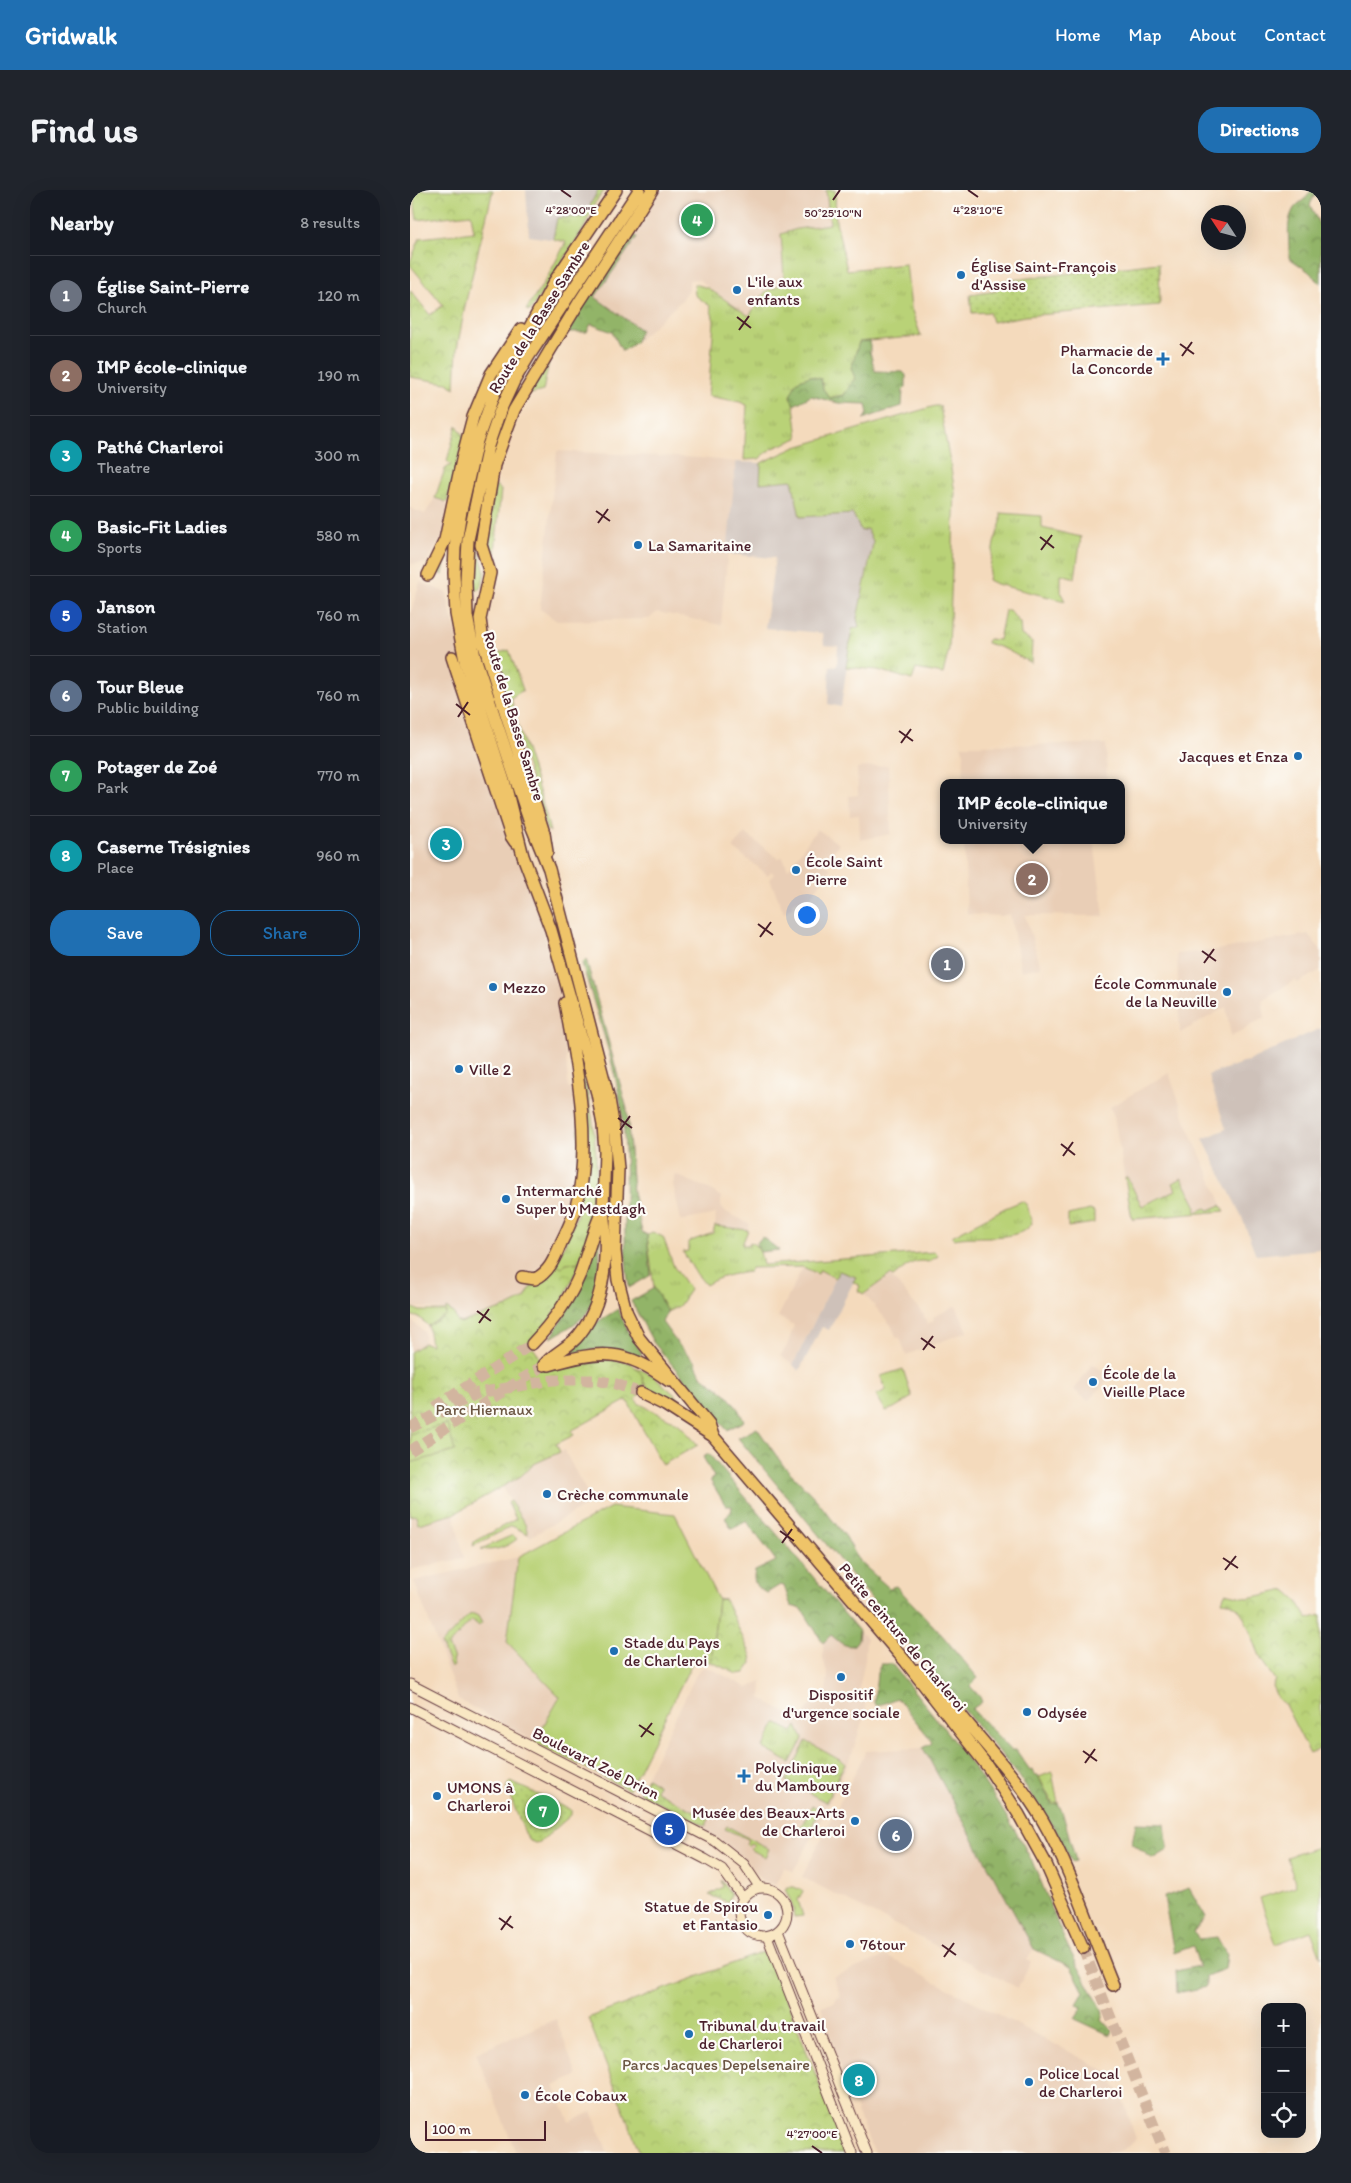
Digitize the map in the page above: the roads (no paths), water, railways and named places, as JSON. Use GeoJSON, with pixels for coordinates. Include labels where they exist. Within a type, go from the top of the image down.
{"type":"FeatureCollection","features":[{"type":"Feature","properties":{"kind":"highway"},"geometry":{"type":"LineString","coordinates":[[580,244],[607,190]]}},
{"type":"Feature","properties":{"kind":"highway","name":"Route de la Basse Sambre"},"geometry":{"type":"LineString","coordinates":[[616,190],[540,307],[494,394],[477,441],[461,511],[455,548],[456,614],[465,661],[505,784],[524,856],[551,930],[600,1109],[604,1152],[603,1209],[605,1250],[603,1277],[596,1302],[580,1334],[544,1365],[580,1355],[620,1356],[650,1367],[677,1386]]}},
{"type":"Feature","properties":{"kind":"highway","name":"Route de la Basse Sambre"},"geometry":{"type":"LineString","coordinates":[[639,190],[529,356],[500,410],[488,446],[468,540],[467,616],[475,657],[529,820],[549,869],[613,1115],[618,1169],[616,1266],[626,1311],[639,1338],[677,1386]]}},
{"type":"Feature","properties":{"kind":"highway"},"geometry":{"type":"LineString","coordinates":[[549,869],[544,833],[483,642],[480,619],[490,573],[481,545],[494,465],[514,410],[575,308],[652,190]]}},
{"type":"Feature","properties":{"kind":"highway"},"geometry":{"type":"LineString","coordinates":[[598,272],[623,215]]}},
{"type":"Feature","properties":{"kind":"highway"},"geometry":{"type":"LineString","coordinates":[[428,574],[445,540],[463,455],[473,417],[480,400],[491,374],[525,322],[540,307]]}},
{"type":"Feature","properties":{"kind":"highway"},"geometry":{"type":"LineString","coordinates":[[529,356],[575,308]]}},
{"type":"Feature","properties":{"kind":"highway"},"geometry":{"type":"LineString","coordinates":[[452,657],[511,836],[524,856]]}},
{"type":"Feature","properties":{"kind":"highway"},"geometry":{"type":"LineString","coordinates":[[522,1278],[528,1279],[540,1276],[553,1262],[574,1213],[581,1178],[582,1139],[572,1040],[551,930]]}},
{"type":"Feature","properties":{"kind":"highway"},"geometry":{"type":"LineString","coordinates":[[532,1344],[560,1311],[575,1283],[603,1209]]}},
{"type":"Feature","properties":{"kind":"highway"},"geometry":{"type":"LineString","coordinates":[[677,1386],[710,1424],[713,1436]]}},
{"type":"Feature","properties":{"kind":"highway","name":"Petite ceinture de Charleroi"},"geometry":{"type":"LineString","coordinates":[[641,1393],[665,1405],[713,1436],[906,1662],[988,1766],[1018,1813],[1045,1862],[1083,1948]]}},
{"type":"Feature","properties":{"kind":"highway"},"geometry":{"type":"LineString","coordinates":[[906,1662],[934,1684],[1005,1768],[1043,1821],[1060,1855],[1113,1985]]}},
{"type":"Feature","properties":{"kind":"main road","name":"Boulevard Zoé Drion"},"geometry":{"type":"LineString","coordinates":[[410,1684],[714,1841],[744,1864],[760,1888]]}},
{"type":"Feature","properties":{"kind":"main road"},"geometry":{"type":"LineString","coordinates":[[410,1707],[722,1869],[743,1898]]}},
{"type":"Feature","properties":{"kind":"main road"},"geometry":{"type":"LineString","coordinates":[[760,1888],[774,1890],[780,1894],[786,1905],[787,1918],[778,1931],[767,1936],[751,1933],[740,1921],[739,1909],[743,1898],[760,1888]]}},
{"type":"Feature","properties":{"kind":"main road"},"geometry":{"type":"LineString","coordinates":[[778,1931],[867,2153]]}},
{"type":"Feature","properties":{"kind":"main road"},"geometry":{"type":"LineString","coordinates":[[767,1936],[852,2153]]}},
{"type":"Feature","properties":{"kind":"tunnel"},"geometry":{"type":"LineString","coordinates":[[435,1407],[532,1344]]}},
{"type":"Feature","properties":{"kind":"tunnel"},"geometry":{"type":"LineString","coordinates":[[410,1451],[544,1365]]}},
{"type":"Feature","properties":{"kind":"tunnel"},"geometry":{"type":"LineString","coordinates":[[410,1428],[478,1393],[553,1380],[595,1380],[616,1384],[641,1393]]}},
{"type":"Feature","properties":{"kind":"tunnel"},"geometry":{"type":"LineString","coordinates":[[1083,1948],[1165,2153]]}},
{"type":"Feature","properties":{"kind":"place","name":"Basic-Fit Ladies"},"geometry":{"type":"Point","coordinates":[697,220]}},
{"type":"Feature","properties":{"kind":"place","name":"Église Saint-François d'Assise"},"geometry":{"type":"Point","coordinates":[961,275]}},
{"type":"Feature","properties":{"kind":"place","name":"L'ile aux enfants"},"geometry":{"type":"Point","coordinates":[737,290]}},
{"type":"Feature","properties":{"kind":"place","name":"Pharmacie de la Concorde"},"geometry":{"type":"Point","coordinates":[1163,359]}},
{"type":"Feature","properties":{"kind":"place","name":"La Samaritaine"},"geometry":{"type":"Point","coordinates":[638,545]}},
{"type":"Feature","properties":{"kind":"place","name":"Jacques et Enza"},"geometry":{"type":"Point","coordinates":[1298,756]}},
{"type":"Feature","properties":{"kind":"place","name":"Pathé Charleroi"},"geometry":{"type":"Point","coordinates":[446,844]}},
{"type":"Feature","properties":{"kind":"place","name":"École Saint Pierre"},"geometry":{"type":"Point","coordinates":[796,870]}},
{"type":"Feature","properties":{"kind":"place","name":"IMP école-clinique"},"geometry":{"type":"Point","coordinates":[1032,879]}},
{"type":"Feature","properties":{"kind":"place","name":"Église Saint-Pierre"},"geometry":{"type":"Point","coordinates":[947,964]}},
{"type":"Feature","properties":{"kind":"place","name":"Mezzo"},"geometry":{"type":"Point","coordinates":[493,987]}},
{"type":"Feature","properties":{"kind":"place","name":"École Communale de la Neuville"},"geometry":{"type":"Point","coordinates":[1227,992]}},
{"type":"Feature","properties":{"kind":"place","name":"Ville 2"},"geometry":{"type":"Point","coordinates":[459,1069]}},
{"type":"Feature","properties":{"kind":"place","name":"Intermarché Super by Mestdagh"},"geometry":{"type":"Point","coordinates":[506,1199]}},
{"type":"Feature","properties":{"kind":"place","name":"École de la Vieille Place"},"geometry":{"type":"Point","coordinates":[1093,1382]}},
{"type":"Feature","properties":{"kind":"place","name":"Crèche communale"},"geometry":{"type":"Point","coordinates":[547,1494]}},
{"type":"Feature","properties":{"kind":"place","name":"Stade du Pays de Charleroi"},"geometry":{"type":"Point","coordinates":[614,1651]}},
{"type":"Feature","properties":{"kind":"place","name":"Dispositif d'urgence sociale"},"geometry":{"type":"Point","coordinates":[841,1677]}},
{"type":"Feature","properties":{"kind":"place","name":"Odysée"},"geometry":{"type":"Point","coordinates":[1027,1712]}},
{"type":"Feature","properties":{"kind":"place","name":"Polyclinique du Mambourg"},"geometry":{"type":"Point","coordinates":[744,1776]}},
{"type":"Feature","properties":{"kind":"place","name":"UMONS à Charleroi"},"geometry":{"type":"Point","coordinates":[437,1796]}},
{"type":"Feature","properties":{"kind":"place","name":"Potager de Zoé"},"geometry":{"type":"Point","coordinates":[543,1811]}},
{"type":"Feature","properties":{"kind":"place","name":"Musée des Beaux-Arts de Charleroi"},"geometry":{"type":"Point","coordinates":[855,1821]}},
{"type":"Feature","properties":{"kind":"place","name":"Janson"},"geometry":{"type":"Point","coordinates":[669,1829]}},
{"type":"Feature","properties":{"kind":"place","name":"Tour Bleue"},"geometry":{"type":"Point","coordinates":[896,1835]}},
{"type":"Feature","properties":{"kind":"place","name":"Statue de Spirou et Fantasio"},"geometry":{"type":"Point","coordinates":[768,1915]}},
{"type":"Feature","properties":{"kind":"place","name":"76tour"},"geometry":{"type":"Point","coordinates":[850,1944]}},
{"type":"Feature","properties":{"kind":"place","name":"Tribunal du travail de Charleroi"},"geometry":{"type":"Point","coordinates":[689,2034]}},
{"type":"Feature","properties":{"kind":"place","name":"Caserne Trésignies"},"geometry":{"type":"Point","coordinates":[859,2080]}},
{"type":"Feature","properties":{"kind":"place","name":"Police Local de Charleroi"},"geometry":{"type":"Point","coordinates":[1029,2082]}},
{"type":"Feature","properties":{"kind":"place","name":"École Cobaux"},"geometry":{"type":"Point","coordinates":[525,2095]}},
{"type":"Feature","properties":{"kind":"park label","name":"Parc Hiernaux"},"geometry":{"type":"Point","coordinates":[484,1409]}},
{"type":"Feature","properties":{"kind":"park label","name":"Parcs Jacques Depelsenaire"},"geometry":{"type":"Point","coordinates":[716,2064]}}]}
